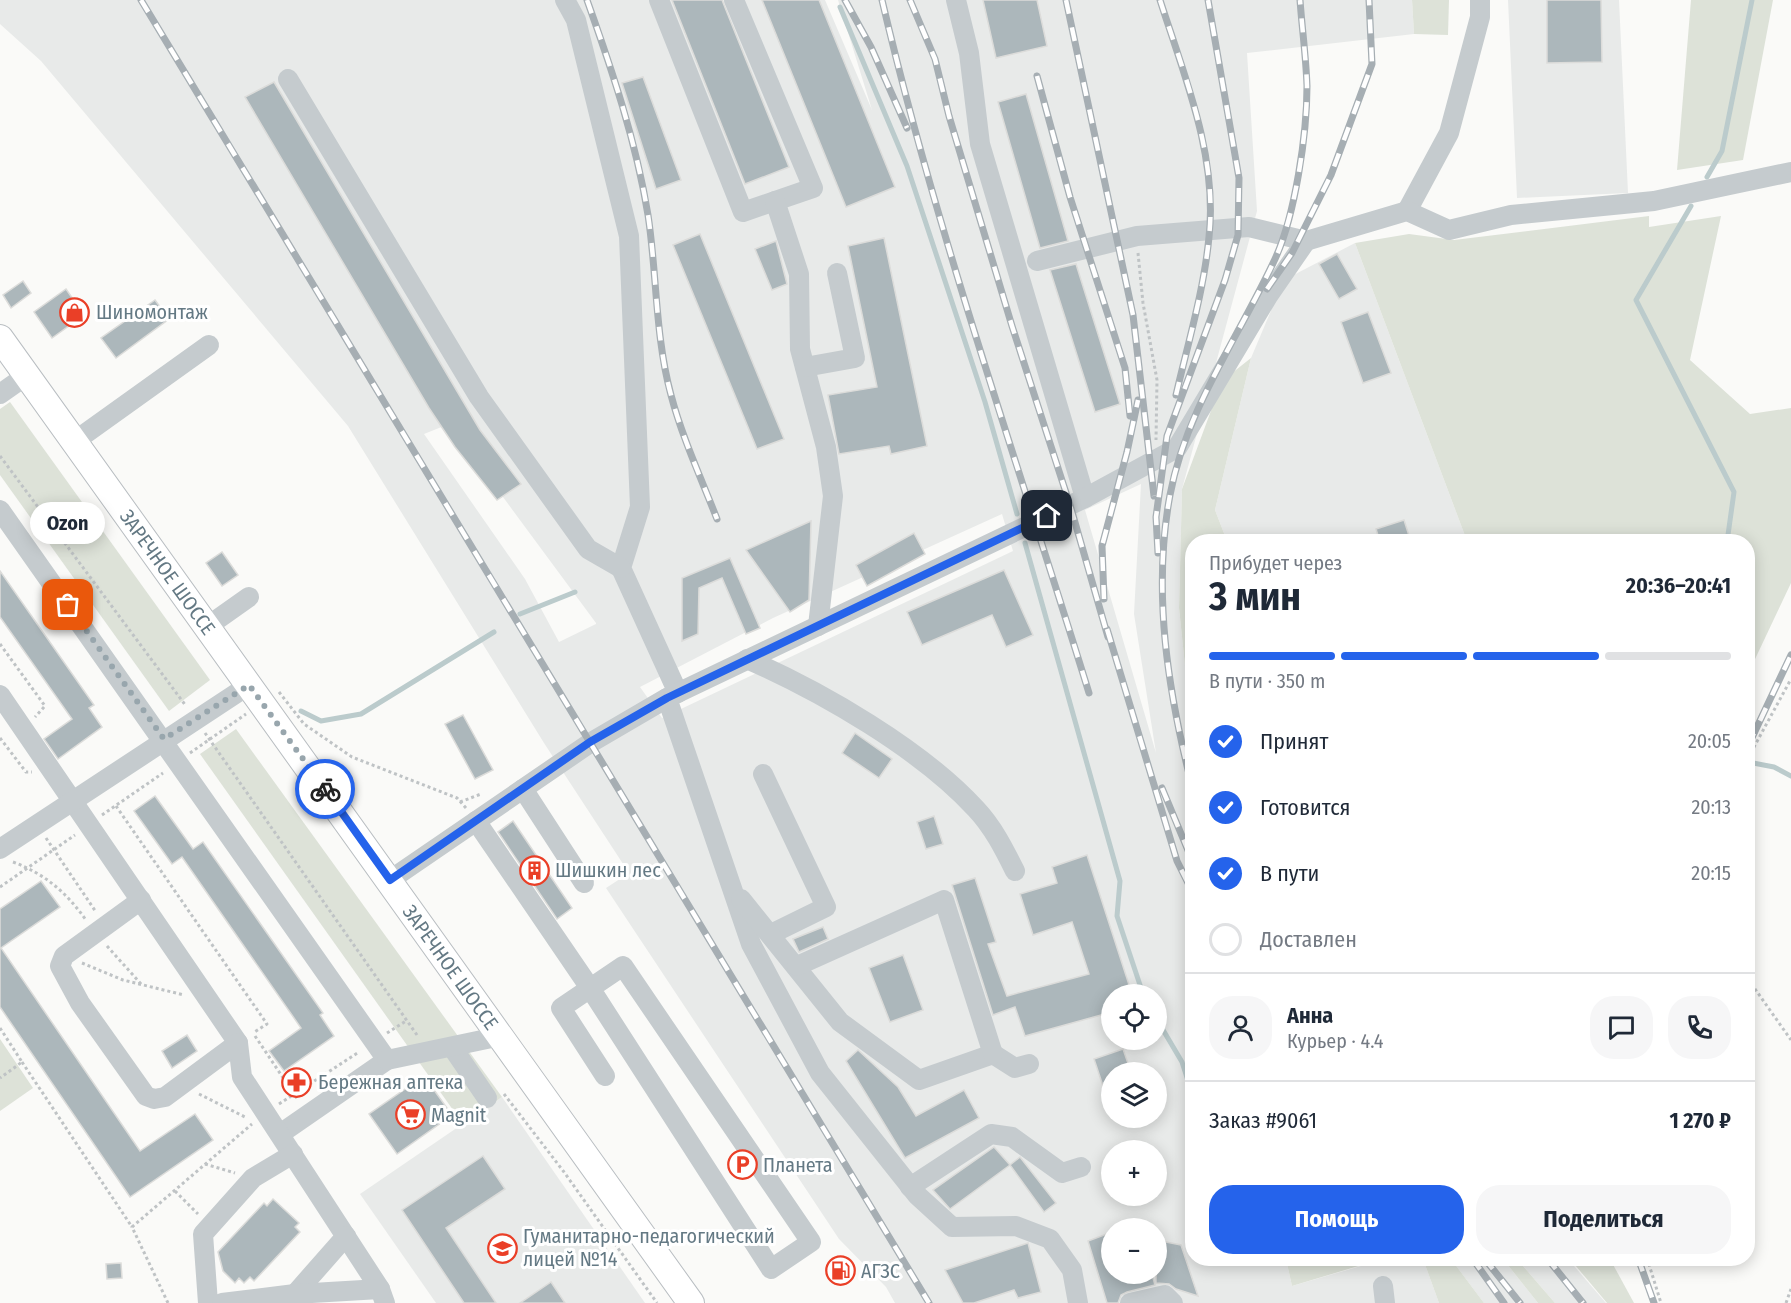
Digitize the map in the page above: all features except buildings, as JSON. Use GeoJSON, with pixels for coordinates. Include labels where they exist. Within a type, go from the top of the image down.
{"type":"FeatureCollection","features":[{"type":"Feature","properties":{"kind":"main road","name":"ЗАРЕЧНОЕ ШОССЕ"},"geometry":{"type":"LineString","coordinates":[[0,338],[691,1303]]}},
{"type":"Feature","properties":{"kind":"street"},"geometry":{"type":"LineString","coordinates":[[565,0],[576,20],[629,236],[640,507],[621,568]]}},
{"type":"Feature","properties":{"kind":"street"},"geometry":{"type":"LineString","coordinates":[[659,0],[743,212],[813,188],[734,0]]}},
{"type":"Feature","properties":{"kind":"street"},"geometry":{"type":"LineString","coordinates":[[956,0],[969,52],[980,144],[1085,498]]}},
{"type":"Feature","properties":{"kind":"street"},"geometry":{"type":"LineString","coordinates":[[1407,211],[1449,133],[1480,17],[1480,0]]}},
{"type":"Feature","properties":{"kind":"street"},"geometry":{"type":"LineString","coordinates":[[288,79],[479,397],[588,549],[621,568],[673,695],[751,944],[820,1073],[910,1187],[952,1227],[1016,1227],[1050,1239],[1072,1270],[1078,1303]]}},
{"type":"Feature","properties":{"kind":"street"},"geometry":{"type":"LineString","coordinates":[[1037,261],[1137,236],[1249,227],[1306,241],[1407,211],[1449,230],[1511,215],[1654,201],[1791,172]]}},
{"type":"Feature","properties":{"kind":"street"},"geometry":{"type":"LineString","coordinates":[[775,201],[800,274],[800,349],[826,447],[833,496],[818,626]]}},
{"type":"Feature","properties":{"kind":"street"},"geometry":{"type":"LineString","coordinates":[[390,880],[590,742],[673,695],[1085,498],[1177,448],[1268,296],[1306,241]]}},
{"type":"Feature","properties":{"kind":"street"},"geometry":{"type":"LineString","coordinates":[[805,367],[855,358],[837,273]]}},
{"type":"Feature","properties":{"kind":"street"},"geometry":{"type":"LineString","coordinates":[[75,441],[209,345]]}},
{"type":"Feature","properties":{"kind":"street"},"geometry":{"type":"LineString","coordinates":[[0,394],[27,375]]}},
{"type":"Feature","properties":{"kind":"street"},"geometry":{"type":"LineString","coordinates":[[0,510],[164,739],[387,1060]]}},
{"type":"Feature","properties":{"kind":"street"},"geometry":{"type":"LineString","coordinates":[[208,626],[249,597]]}},
{"type":"Feature","properties":{"kind":"street"},"geometry":{"type":"LineString","coordinates":[[747,659],[874,727],[942,776],[977,810],[999,840],[1015,871]]}},
{"type":"Feature","properties":{"kind":"street"},"geometry":{"type":"LineString","coordinates":[[5,855],[36,824],[195,719],[256,694]]}},
{"type":"Feature","properties":{"kind":"street"},"geometry":{"type":"LineString","coordinates":[[0,695],[238,1043],[242,1077],[346,1236],[382,1296]]}},
{"type":"Feature","properties":{"kind":"street"},"geometry":{"type":"LineString","coordinates":[[763,774],[826,907],[771,934]]}},
{"type":"Feature","properties":{"kind":"street"},"geometry":{"type":"LineString","coordinates":[[523,789],[584,883]]}},
{"type":"Feature","properties":{"kind":"street"},"geometry":{"type":"LineString","coordinates":[[476,821],[590,988],[771,1269],[811,1242],[623,966],[590,988],[561,1008],[605,1076]]}},
{"type":"Feature","properties":{"kind":"street"},"geometry":{"type":"LineString","coordinates":[[733,890],[797,966],[840,1022],[919,1080],[993,1054]]}},
{"type":"Feature","properties":{"kind":"street"},"geometry":{"type":"LineString","coordinates":[[141,900],[64,956],[60,966],[80,1003],[146,1096],[154,1099],[165,1097],[238,1043]]}},
{"type":"Feature","properties":{"kind":"street"},"geometry":{"type":"LineString","coordinates":[[797,966],[944,900],[993,1054],[1015,1068],[1029,1064]]}},
{"type":"Feature","properties":{"kind":"street"},"geometry":{"type":"LineString","coordinates":[[280,1134],[387,1060],[501,1036]]}},
{"type":"Feature","properties":{"kind":"street"},"geometry":{"type":"LineString","coordinates":[[452,1047],[494,1095]]}},
{"type":"Feature","properties":{"kind":"street"},"geometry":{"type":"LineString","coordinates":[[910,1187],[991,1134],[1012,1137],[1062,1173],[1081,1167]]}},
{"type":"Feature","properties":{"kind":"street"},"geometry":{"type":"LineString","coordinates":[[208,1303],[203,1234],[253,1178],[293,1154]]}},
{"type":"Feature","properties":{"kind":"street"},"geometry":{"type":"LineString","coordinates":[[295,1294],[346,1236]]}},
{"type":"Feature","properties":{"kind":"street"},"geometry":{"type":"LineString","coordinates":[[222,1303],[295,1294],[382,1296]]}},
{"type":"Feature","properties":{"kind":"street"},"geometry":{"type":"LineString","coordinates":[[1130,1303],[1165,1295],[1173,1303]]}},
{"type":"Feature","properties":{"kind":"path"},"geometry":{"type":"LineString","coordinates":[[1137,236],[1143,303],[1158,380],[1156,460]]}},
{"type":"Feature","properties":{"kind":"path"},"geometry":{"type":"LineString","coordinates":[[0,456],[195,719],[406,1021],[432,1051]]}},
{"type":"Feature","properties":{"kind":"path"},"geometry":{"type":"LineString","coordinates":[[1755,745],[1791,679]]}},
{"type":"Feature","properties":{"kind":"path"},"geometry":{"type":"LineString","coordinates":[[0,887],[179,761],[256,694],[281,690],[304,724],[352,757],[457,798],[476,821]]}},
{"type":"Feature","properties":{"kind":"path"},"geometry":{"type":"LineString","coordinates":[[116,806],[267,1024],[238,1043]]}},
{"type":"Feature","properties":{"kind":"path"},"geometry":{"type":"LineString","coordinates":[[36,824],[100,930]]}},
{"type":"Feature","properties":{"kind":"path"},"geometry":{"type":"LineString","coordinates":[[5,855],[39,873],[68,896],[100,930],[141,984]]}},
{"type":"Feature","properties":{"kind":"path"},"geometry":{"type":"LineString","coordinates":[[64,956],[141,984],[209,1001]]}},
{"type":"Feature","properties":{"kind":"path"},"geometry":{"type":"LineString","coordinates":[[1755,989],[1791,1040]]}},
{"type":"Feature","properties":{"kind":"path"},"geometry":{"type":"LineString","coordinates":[[266,1113],[406,1021]]}},
{"type":"Feature","properties":{"kind":"path"},"geometry":{"type":"LineString","coordinates":[[0,1028],[132,1227],[168,1303]]}},
{"type":"Feature","properties":{"kind":"path"},"geometry":{"type":"LineString","coordinates":[[0,1078],[22,1062]]}},
{"type":"Feature","properties":{"kind":"path"},"geometry":{"type":"LineString","coordinates":[[0,1071],[8,1072]]}},
{"type":"Feature","properties":{"kind":"path"},"geometry":{"type":"LineString","coordinates":[[132,1227],[255,1122],[181,1085]]}},
{"type":"Feature","properties":{"kind":"path"},"geometry":{"type":"LineString","coordinates":[[494,1095],[564,1172],[657,1303]]}},
{"type":"Feature","properties":{"kind":"path"},"geometry":{"type":"LineString","coordinates":[[206,1164],[253,1178]]}},
{"type":"Feature","properties":{"kind":"path"},"geometry":{"type":"LineString","coordinates":[[174,1191],[210,1226]]}},
{"type":"Feature","properties":{"kind":"path"},"geometry":{"type":"LineString","coordinates":[[1649,1266],[1661,1303]]}},
{"type":"Feature","properties":{"kind":"path"},"geometry":{"type":"LineString","coordinates":[[1786,1303],[1791,1289]]}},
{"type":"Feature","properties":{"kind":"shaded area"},"geometry":{"type":"Polygon","coordinates":[[[0,0],[825,0],[872,110],[838,0],[1412,0],[1414,34],[1247,53],[1257,211],[1182,489],[1179,608],[1185,666],[1185,1266],[1288,1266],[1292,1286],[1361,1266],[1426,1266],[1439,1303],[895,1303],[886,1287],[839,1239],[606,888],[629,873],[544,743],[348,426],[41,61],[0,24],[0,0]],[[449,424],[424,434],[525,579],[559,642],[596,623],[449,424]],[[1141,484],[1085,510],[1156,753],[1134,614],[1141,484]],[[1002,514],[773,618],[640,687],[662,718],[1013,551],[1002,514]]]}},
{"type":"Feature","properties":{"kind":"shaded area"},"geometry":{"type":"Polygon","coordinates":[[[1412,0],[1449,0],[1448,35],[1414,34],[1412,0]]]}},
{"type":"Feature","properties":{"kind":"shaded area"},"geometry":{"type":"Polygon","coordinates":[[[1508,0],[1619,0],[1628,193],[1517,198],[1508,0]]]}},
{"type":"Feature","properties":{"kind":"shaded area"},"geometry":{"type":"Polygon","coordinates":[[[1691,0],[1773,0],[1743,160],[1677,170],[1691,0]]]}},
{"type":"Feature","properties":{"kind":"shaded area"},"geometry":{"type":"Polygon","coordinates":[[[1649,216],[1649,227],[1721,216],[1690,360],[1750,414],[1791,408],[1791,583],[1755,659],[1755,534],[1464,534],[1355,243],[1409,234],[1454,240],[1649,216]]]}},
{"type":"Feature","properties":{"kind":"shaded area"},"geometry":{"type":"Polygon","coordinates":[[[1355,243],[1464,534],[1224,534],[1215,510],[1251,358],[1284,280],[1355,243]]]}},
{"type":"Feature","properties":{"kind":"shaded area"},"geometry":{"type":"Polygon","coordinates":[[[1251,358],[1215,510],[1224,534],[1185,534],[1185,666],[1179,608],[1182,489],[1222,381],[1251,358]]]}},
{"type":"Feature","properties":{"kind":"shaded area"},"geometry":{"type":"Polygon","coordinates":[[[10,402],[210,680],[169,711],[0,475],[0,409],[10,402]]]}},
{"type":"Feature","properties":{"kind":"shaded area"},"geometry":{"type":"Polygon","coordinates":[[[236,729],[502,1097],[463,1124],[200,754],[236,729]]]}},
{"type":"Feature","properties":{"kind":"shaded area"},"geometry":{"type":"Polygon","coordinates":[[[0,1039],[33,1088],[0,1111],[0,1039]]]}},
{"type":"Feature","properties":{"kind":"shaded area","name":"Гуманитарно-педагогический лицей №14"},"geometry":{"type":"Polygon","coordinates":[[[502,1097],[645,1303],[436,1303],[360,1194],[502,1097]]]}},
{"type":"Feature","properties":{"kind":"shaded area"},"geometry":{"type":"Polygon","coordinates":[[[1288,1266],[1358,1266],[1292,1286],[1288,1266]]]}},
{"type":"Feature","properties":{"kind":"shaded area"},"geometry":{"type":"Polygon","coordinates":[[[1426,1266],[1456,1266],[1484,1303],[1439,1303],[1426,1266]]]}},
{"type":"Feature","properties":{"kind":"shaded area"},"geometry":{"type":"Polygon","coordinates":[[[1456,1266],[1509,1266],[1538,1303],[1484,1303],[1456,1266]]]}},
{"type":"Feature","properties":{"kind":"shaded area"},"geometry":{"type":"Polygon","coordinates":[[[1509,1266],[1523,1266],[1555,1303],[1538,1303],[1509,1266]]]}},
{"type":"Feature","properties":{"kind":"shaded area"},"geometry":{"type":"Polygon","coordinates":[[[1523,1266],[1574,1266],[1606,1303],[1555,1303],[1523,1266]]]}},
{"type":"Feature","properties":{"kind":"shaded area"},"geometry":{"type":"Polygon","coordinates":[[[1576,1266],[1614,1266],[1634,1303],[1607,1303],[1576,1266]]]}},
{"type":"Feature","properties":{"kind":"waterway"},"geometry":{"type":"LineString","coordinates":[[1707,177],[1722,151],[1752,0]]}},
{"type":"Feature","properties":{"kind":"waterway"},"geometry":{"type":"LineString","coordinates":[[840,7],[907,166],[985,402],[1017,514]]}},
{"type":"Feature","properties":{"kind":"waterway"},"geometry":{"type":"LineString","coordinates":[[1691,206],[1636,300],[1734,492],[1728,534]]}},
{"type":"Feature","properties":{"kind":"waterway"},"geometry":{"type":"LineString","coordinates":[[1025,543],[1120,881],[1117,916],[1140,984]]}},
{"type":"Feature","properties":{"kind":"waterway"},"geometry":{"type":"LineString","coordinates":[[520,614],[575,592]]}},
{"type":"Feature","properties":{"kind":"waterway"},"geometry":{"type":"LineString","coordinates":[[301,711],[321,721],[361,714],[494,632]]}},
{"type":"Feature","properties":{"kind":"waterway"},"geometry":{"type":"LineString","coordinates":[[1755,763],[1774,767],[1791,776]]}},
{"type":"Feature","properties":{"kind":"waterway"},"geometry":{"type":"LineString","coordinates":[[1167,1037],[1185,1071]]}},
{"type":"Feature","properties":{"kind":"railway"},"geometry":{"type":"LineString","coordinates":[[141,0],[929,1303]]}},
{"type":"Feature","properties":{"kind":"railway"},"geometry":{"type":"LineString","coordinates":[[587,0],[622,106],[643,187],[651,237],[662,350],[675,411],[717,519]]}},
{"type":"Feature","properties":{"kind":"railway"},"geometry":{"type":"LineString","coordinates":[[845,0],[871,47],[907,128]]}},
{"type":"Feature","properties":{"kind":"railway"},"geometry":{"type":"LineString","coordinates":[[882,0],[953,262],[1089,693]]}},
{"type":"Feature","properties":{"kind":"railway"},"geometry":{"type":"LineString","coordinates":[[910,0],[935,59],[949,116],[1012,326],[1070,505],[1108,637]]}},
{"type":"Feature","properties":{"kind":"railway"},"geometry":{"type":"LineString","coordinates":[[1066,0],[1133,315],[1154,496]]}},
{"type":"Feature","properties":{"kind":"railway"},"geometry":{"type":"LineString","coordinates":[[1160,0],[1197,116],[1209,176],[1209,237],[1203,277],[1176,395]]}},
{"type":"Feature","properties":{"kind":"railway"},"geometry":{"type":"LineString","coordinates":[[1158,553],[1156,517],[1167,436],[1225,280],[1238,235],[1239,178],[1208,0]]}},
{"type":"Feature","properties":{"kind":"railway"},"geometry":{"type":"LineString","coordinates":[[1185,758],[1165,642],[1162,568],[1170,495],[1188,433],[1215,374],[1275,259],[1288,221],[1302,150],[1306,105],[1307,86],[1300,0]]}},
{"type":"Feature","properties":{"kind":"railway"},"geometry":{"type":"LineString","coordinates":[[1267,289],[1292,253],[1331,175],[1372,64],[1369,0]]}},
{"type":"Feature","properties":{"kind":"railway"},"geometry":{"type":"LineString","coordinates":[[1037,76],[1070,197],[1125,368],[1130,416]]}},
{"type":"Feature","properties":{"kind":"railway"},"geometry":{"type":"LineString","coordinates":[[1104,599],[1102,546],[1138,400]]}},
{"type":"Feature","properties":{"kind":"railway"},"geometry":{"type":"LineString","coordinates":[[1107,629],[1177,861],[1185,877]]}},
{"type":"Feature","properties":{"kind":"railway"},"geometry":{"type":"LineString","coordinates":[[1755,731],[1791,655]]}},
{"type":"Feature","properties":{"kind":"railway"},"geometry":{"type":"LineString","coordinates":[[1162,788],[1185,843]]}},
{"type":"Feature","properties":{"kind":"railway"},"geometry":{"type":"LineString","coordinates":[[1478,1266],[1504,1303]]}},
{"type":"Feature","properties":{"kind":"railway"},"geometry":{"type":"LineString","coordinates":[[1490,1266],[1520,1303]]}},
{"type":"Feature","properties":{"kind":"railway"},"geometry":{"type":"LineString","coordinates":[[1553,1266],[1583,1303]]}},
{"type":"Feature","properties":{"kind":"railway"},"geometry":{"type":"LineString","coordinates":[[1641,1266],[1654,1303]]}},
{"type":"Feature","properties":{"kind":"way so far"},"geometry":{"type":"LineString","coordinates":[[68,605],[164,739],[249,685],[325,789]]}},
{"type":"Feature","properties":{"kind":"place","name":"Шиномонтаж"},"geometry":{"type":"Point","coordinates":[75,312]}},
{"type":"Feature","properties":{"kind":"place","name":"Ozon"},"geometry":{"type":"Point","coordinates":[68,605]}},
{"type":"Feature","properties":{"kind":"place","name":"Шишкин лес"},"geometry":{"type":"Point","coordinates":[534,870]}},
{"type":"Feature","properties":{"kind":"place","name":"Бережная аптека"},"geometry":{"type":"Point","coordinates":[297,1082]}},
{"type":"Feature","properties":{"kind":"place","name":"Magnit"},"geometry":{"type":"Point","coordinates":[410,1115]}},
{"type":"Feature","properties":{"kind":"place","name":"Планета"},"geometry":{"type":"Point","coordinates":[742,1165]}},
{"type":"Feature","properties":{"kind":"place","name":"Гуманитарно-педагогический лицей №14"},"geometry":{"type":"Point","coordinates":[502,1248]}},
{"type":"Feature","properties":{"kind":"place","name":"АГЗС"},"geometry":{"type":"Point","coordinates":[840,1271]}},
{"type":"Feature","properties":{"kind":"route"},"geometry":{"type":"LineString","coordinates":[[325,789],[390,880],[590,742],[667,698],[1047,516]]}}]}
